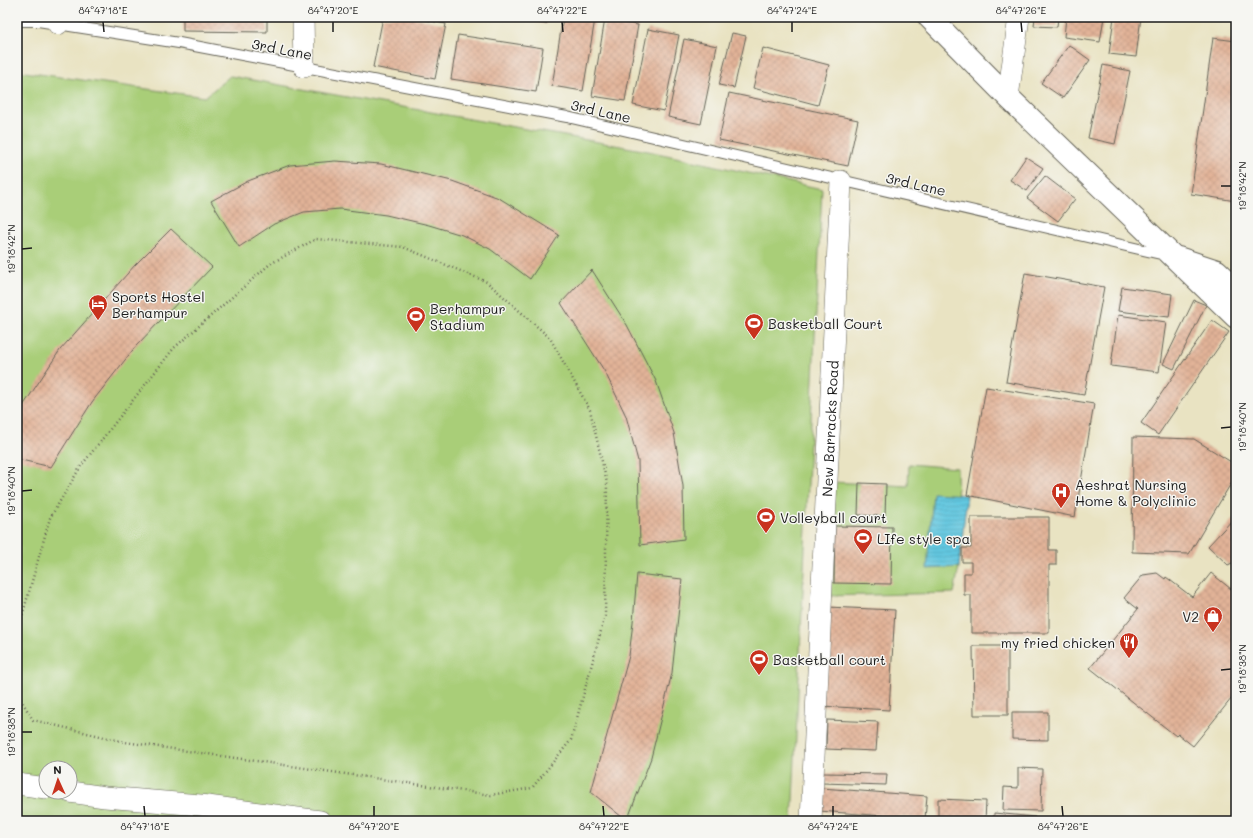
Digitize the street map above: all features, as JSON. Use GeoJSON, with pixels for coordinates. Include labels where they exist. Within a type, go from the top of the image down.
{"type":"FeatureCollection","features":[{"type":"Feature","properties":{"kind":"street"},"geometry":{"type":"LineString","coordinates":[[303,17],[304,67]]}},
{"type":"Feature","properties":{"kind":"street"},"geometry":{"type":"LineString","coordinates":[[929,17],[1008,97],[1236,317]]}},
{"type":"Feature","properties":{"kind":"street"},"geometry":{"type":"LineString","coordinates":[[1008,97],[1019,17]]}},
{"type":"Feature","properties":{"kind":"street","name":"New Barracks Road"},"geometry":{"type":"LineString","coordinates":[[811,821],[840,181]]}},
{"type":"Feature","properties":{"kind":"street"},"geometry":{"type":"LineString","coordinates":[[1173,256],[1217,271],[1236,289]]}},
{"type":"Feature","properties":{"kind":"street"},"geometry":{"type":"LineString","coordinates":[[17,784],[38,787]]}},
{"type":"Feature","properties":{"kind":"street"},"geometry":{"type":"LineString","coordinates":[[78,793],[200,805],[320,821]]}},
{"type":"Feature","properties":{"kind":"lane","name":"3rd Lane"},"geometry":{"type":"LineString","coordinates":[[17,21],[58,20],[567,118],[1173,256]]}},
{"type":"Feature","properties":{"kind":"path"},"geometry":{"type":"LineString","coordinates":[[17,634],[50,518],[81,466],[174,348],[270,264],[316,240],[403,247],[487,282],[550,338],[590,410],[607,483],[606,616],[572,740],[532,788],[491,795],[124,742],[33,720],[17,693]]}},
{"type":"Feature","properties":{"kind":"green space","name":"Berhampur Stadium"},"geometry":{"type":"Polygon","coordinates":[[[17,71],[205,97],[230,76],[648,151],[822,189],[792,821],[17,821],[17,71]]]}},
{"type":"Feature","properties":{"kind":"green space"},"geometry":{"type":"Polygon","coordinates":[[[909,464],[957,468],[959,567],[954,593],[826,596],[832,482],[908,486],[909,464]]]}},
{"type":"Feature","properties":{"kind":"water","name":"LIfe style spa"},"geometry":{"type":"Polygon","coordinates":[[[933,493],[967,495],[959,567],[927,569],[933,493]]]}},
{"type":"Feature","properties":{"kind":"building"},"geometry":{"type":"Polygon","coordinates":[[[183,17],[267,17],[267,32],[183,31],[183,17]]]}},
{"type":"Feature","properties":{"kind":"building"},"geometry":{"type":"Polygon","coordinates":[[[383,17],[411,17],[446,24],[435,79],[373,67],[383,17]]]}},
{"type":"Feature","properties":{"kind":"building"},"geometry":{"type":"Polygon","coordinates":[[[506,17],[547,17],[546,24],[506,17]]]}},
{"type":"Feature","properties":{"kind":"building"},"geometry":{"type":"Polygon","coordinates":[[[563,17],[583,17],[595,19],[583,91],[552,86],[563,17]]]}},
{"type":"Feature","properties":{"kind":"building"},"geometry":{"type":"Polygon","coordinates":[[[1035,17],[1058,17],[1057,27],[1034,26],[1035,17]]]}},
{"type":"Feature","properties":{"kind":"building"},"geometry":{"type":"Polygon","coordinates":[[[1066,17],[1104,17],[1100,42],[1064,37],[1066,17]]]}},
{"type":"Feature","properties":{"kind":"building"},"geometry":{"type":"Polygon","coordinates":[[[1114,17],[1141,17],[1136,57],[1109,54],[1114,17]]]}},
{"type":"Feature","properties":{"kind":"building"},"geometry":{"type":"Polygon","coordinates":[[[605,19],[638,25],[625,101],[592,96],[605,19]]]}},
{"type":"Feature","properties":{"kind":"building"},"geometry":{"type":"Polygon","coordinates":[[[648,29],[679,35],[664,111],[633,105],[648,29]]]}},
{"type":"Feature","properties":{"kind":"building"},"geometry":{"type":"Polygon","coordinates":[[[732,33],[746,36],[734,88],[719,85],[732,33]]]}},
{"type":"Feature","properties":{"kind":"building"},"geometry":{"type":"Polygon","coordinates":[[[458,35],[543,48],[536,92],[451,79],[458,35]]]}},
{"type":"Feature","properties":{"kind":"building"},"geometry":{"type":"Polygon","coordinates":[[[1213,38],[1236,41],[1236,201],[1191,194],[1213,38]]]}},
{"type":"Feature","properties":{"kind":"building"},"geometry":{"type":"Polygon","coordinates":[[[684,39],[717,46],[701,124],[668,117],[684,39]]]}},
{"type":"Feature","properties":{"kind":"building"},"geometry":{"type":"Polygon","coordinates":[[[1069,45],[1090,60],[1063,98],[1041,83],[1069,45]]]}},
{"type":"Feature","properties":{"kind":"building"},"geometry":{"type":"Polygon","coordinates":[[[763,48],[829,65],[818,105],[753,88],[763,48]]]}},
{"type":"Feature","properties":{"kind":"building"},"geometry":{"type":"Polygon","coordinates":[[[1103,65],[1130,71],[1115,144],[1088,138],[1103,65]]]}},
{"type":"Feature","properties":{"kind":"building"},"geometry":{"type":"Polygon","coordinates":[[[729,93],[858,120],[848,166],[719,140],[729,93]]]}},
{"type":"Feature","properties":{"kind":"building"},"geometry":{"type":"Polygon","coordinates":[[[1026,157],[1043,168],[1027,191],[1010,180],[1026,157]]]}},
{"type":"Feature","properties":{"kind":"building"},"geometry":{"type":"Polygon","coordinates":[[[335,161],[381,164],[452,181],[499,198],[559,235],[530,279],[490,249],[462,235],[429,225],[386,215],[340,209],[304,212],[274,224],[239,247],[211,201],[248,181],[290,165],[335,161]]]}},
{"type":"Feature","properties":{"kind":"building"},"geometry":{"type":"Polygon","coordinates":[[[1045,176],[1075,199],[1058,221],[1027,198],[1045,176]]]}},
{"type":"Feature","properties":{"kind":"building"},"geometry":{"type":"Polygon","coordinates":[[[171,229],[212,267],[136,346],[92,402],[51,467],[17,459],[17,415],[60,350],[135,265],[171,229]]]}},
{"type":"Feature","properties":{"kind":"building"},"geometry":{"type":"Polygon","coordinates":[[[592,270],[627,325],[656,381],[674,433],[683,486],[684,539],[640,545],[638,461],[626,416],[605,372],[561,303],[592,270]]]}},
{"type":"Feature","properties":{"kind":"building"},"geometry":{"type":"Polygon","coordinates":[[[1025,273],[1104,287],[1084,395],[1006,382],[1025,273]]]}},
{"type":"Feature","properties":{"kind":"building"},"geometry":{"type":"Polygon","coordinates":[[[1122,287],[1172,294],[1169,317],[1118,311],[1122,287]]]}},
{"type":"Feature","properties":{"kind":"building"},"geometry":{"type":"Polygon","coordinates":[[[1194,300],[1206,305],[1174,369],[1163,364],[1194,300]]]}},
{"type":"Feature","properties":{"kind":"building"},"geometry":{"type":"Polygon","coordinates":[[[1118,315],[1166,322],[1159,372],[1111,366],[1118,315]]]}},
{"type":"Feature","properties":{"kind":"building"},"geometry":{"type":"Polygon","coordinates":[[[1212,320],[1229,332],[1158,435],[1141,423],[1212,320]]]}},
{"type":"Feature","properties":{"kind":"building"},"geometry":{"type":"Polygon","coordinates":[[[986,387],[1094,404],[1075,517],[967,495],[986,387]]]}},
{"type":"Feature","properties":{"kind":"building"},"geometry":{"type":"Polygon","coordinates":[[[1133,437],[1194,439],[1236,465],[1236,475],[1189,554],[1132,552],[1133,437]]]}},
{"type":"Feature","properties":{"kind":"building"},"geometry":{"type":"Polygon","coordinates":[[[859,483],[886,484],[885,516],[858,515],[859,483]]]}},
{"type":"Feature","properties":{"kind":"building"},"geometry":{"type":"Polygon","coordinates":[[[1236,516],[1236,561],[1228,565],[1208,546],[1236,516]]]}},
{"type":"Feature","properties":{"kind":"building"},"geometry":{"type":"Polygon","coordinates":[[[971,517],[1049,517],[1049,550],[1056,550],[1056,565],[1049,565],[1049,633],[971,633],[971,595],[964,595],[964,573],[971,573],[971,562],[962,562],[962,548],[971,548],[971,517]]]}},
{"type":"Feature","properties":{"kind":"building","name":"LIfe style spa"},"geometry":{"type":"Polygon","coordinates":[[[835,526],[892,527],[891,584],[834,583],[835,526]]]}},
{"type":"Feature","properties":{"kind":"building"},"geometry":{"type":"Polygon","coordinates":[[[1157,573],[1165,579],[1166,577],[1192,597],[1211,573],[1236,593],[1236,693],[1193,746],[1178,734],[1176,736],[1090,668],[1138,609],[1124,598],[1143,575],[1157,573]]]}},
{"type":"Feature","properties":{"kind":"building"},"geometry":{"type":"Polygon","coordinates":[[[637,574],[682,579],[672,673],[651,758],[627,821],[591,792],[629,656],[637,574]]]}},
{"type":"Feature","properties":{"kind":"building"},"geometry":{"type":"Polygon","coordinates":[[[827,607],[895,610],[889,710],[821,706],[827,607]]]}},
{"type":"Feature","properties":{"kind":"building"},"geometry":{"type":"Polygon","coordinates":[[[973,646],[1008,646],[1008,715],[974,715],[973,646]]]}},
{"type":"Feature","properties":{"kind":"building"},"geometry":{"type":"Polygon","coordinates":[[[1012,712],[1048,712],[1048,740],[1012,739],[1012,712]]]}},
{"type":"Feature","properties":{"kind":"building"},"geometry":{"type":"Polygon","coordinates":[[[827,720],[878,722],[876,751],[826,749],[827,720]]]}},
{"type":"Feature","properties":{"kind":"building"},"geometry":{"type":"Polygon","coordinates":[[[1018,768],[1042,769],[1041,811],[1003,810],[1004,787],[1018,788],[1018,768]]]}},
{"type":"Feature","properties":{"kind":"building"},"geometry":{"type":"Polygon","coordinates":[[[822,773],[887,774],[886,785],[822,783],[822,773]]]}},
{"type":"Feature","properties":{"kind":"building"},"geometry":{"type":"Polygon","coordinates":[[[821,788],[927,796],[925,819],[819,811],[821,788]]]}},
{"type":"Feature","properties":{"kind":"building"},"geometry":{"type":"Polygon","coordinates":[[[938,799],[986,801],[985,821],[938,821],[938,799]]]}},
{"type":"Feature","properties":{"kind":"building"},"geometry":{"type":"Polygon","coordinates":[[[994,813],[1035,817],[1035,821],[994,821],[994,813]]]}},
{"type":"Feature","properties":{"kind":"place","name":"Sports Hostel Berhampur"},"geometry":{"type":"Point","coordinates":[98,321]}},
{"type":"Feature","properties":{"kind":"place","name":"Berhampur Stadium"},"geometry":{"type":"Point","coordinates":[416,333]}},
{"type":"Feature","properties":{"kind":"place","name":"Basketball Court"},"geometry":{"type":"Point","coordinates":[754,340]}},
{"type":"Feature","properties":{"kind":"place","name":"Aeshrat Nursing Home & Polyclinic"},"geometry":{"type":"Point","coordinates":[1061,509]}},
{"type":"Feature","properties":{"kind":"place","name":"Volleyball court"},"geometry":{"type":"Point","coordinates":[766,534]}},
{"type":"Feature","properties":{"kind":"place","name":"LIfe style spa"},"geometry":{"type":"Point","coordinates":[863,555]}},
{"type":"Feature","properties":{"kind":"place","name":"V2"},"geometry":{"type":"Point","coordinates":[1213,633]}},
{"type":"Feature","properties":{"kind":"place","name":"my fried chicken"},"geometry":{"type":"Point","coordinates":[1129,659]}},
{"type":"Feature","properties":{"kind":"place","name":"Basketball court"},"geometry":{"type":"Point","coordinates":[759,676]}}]}
